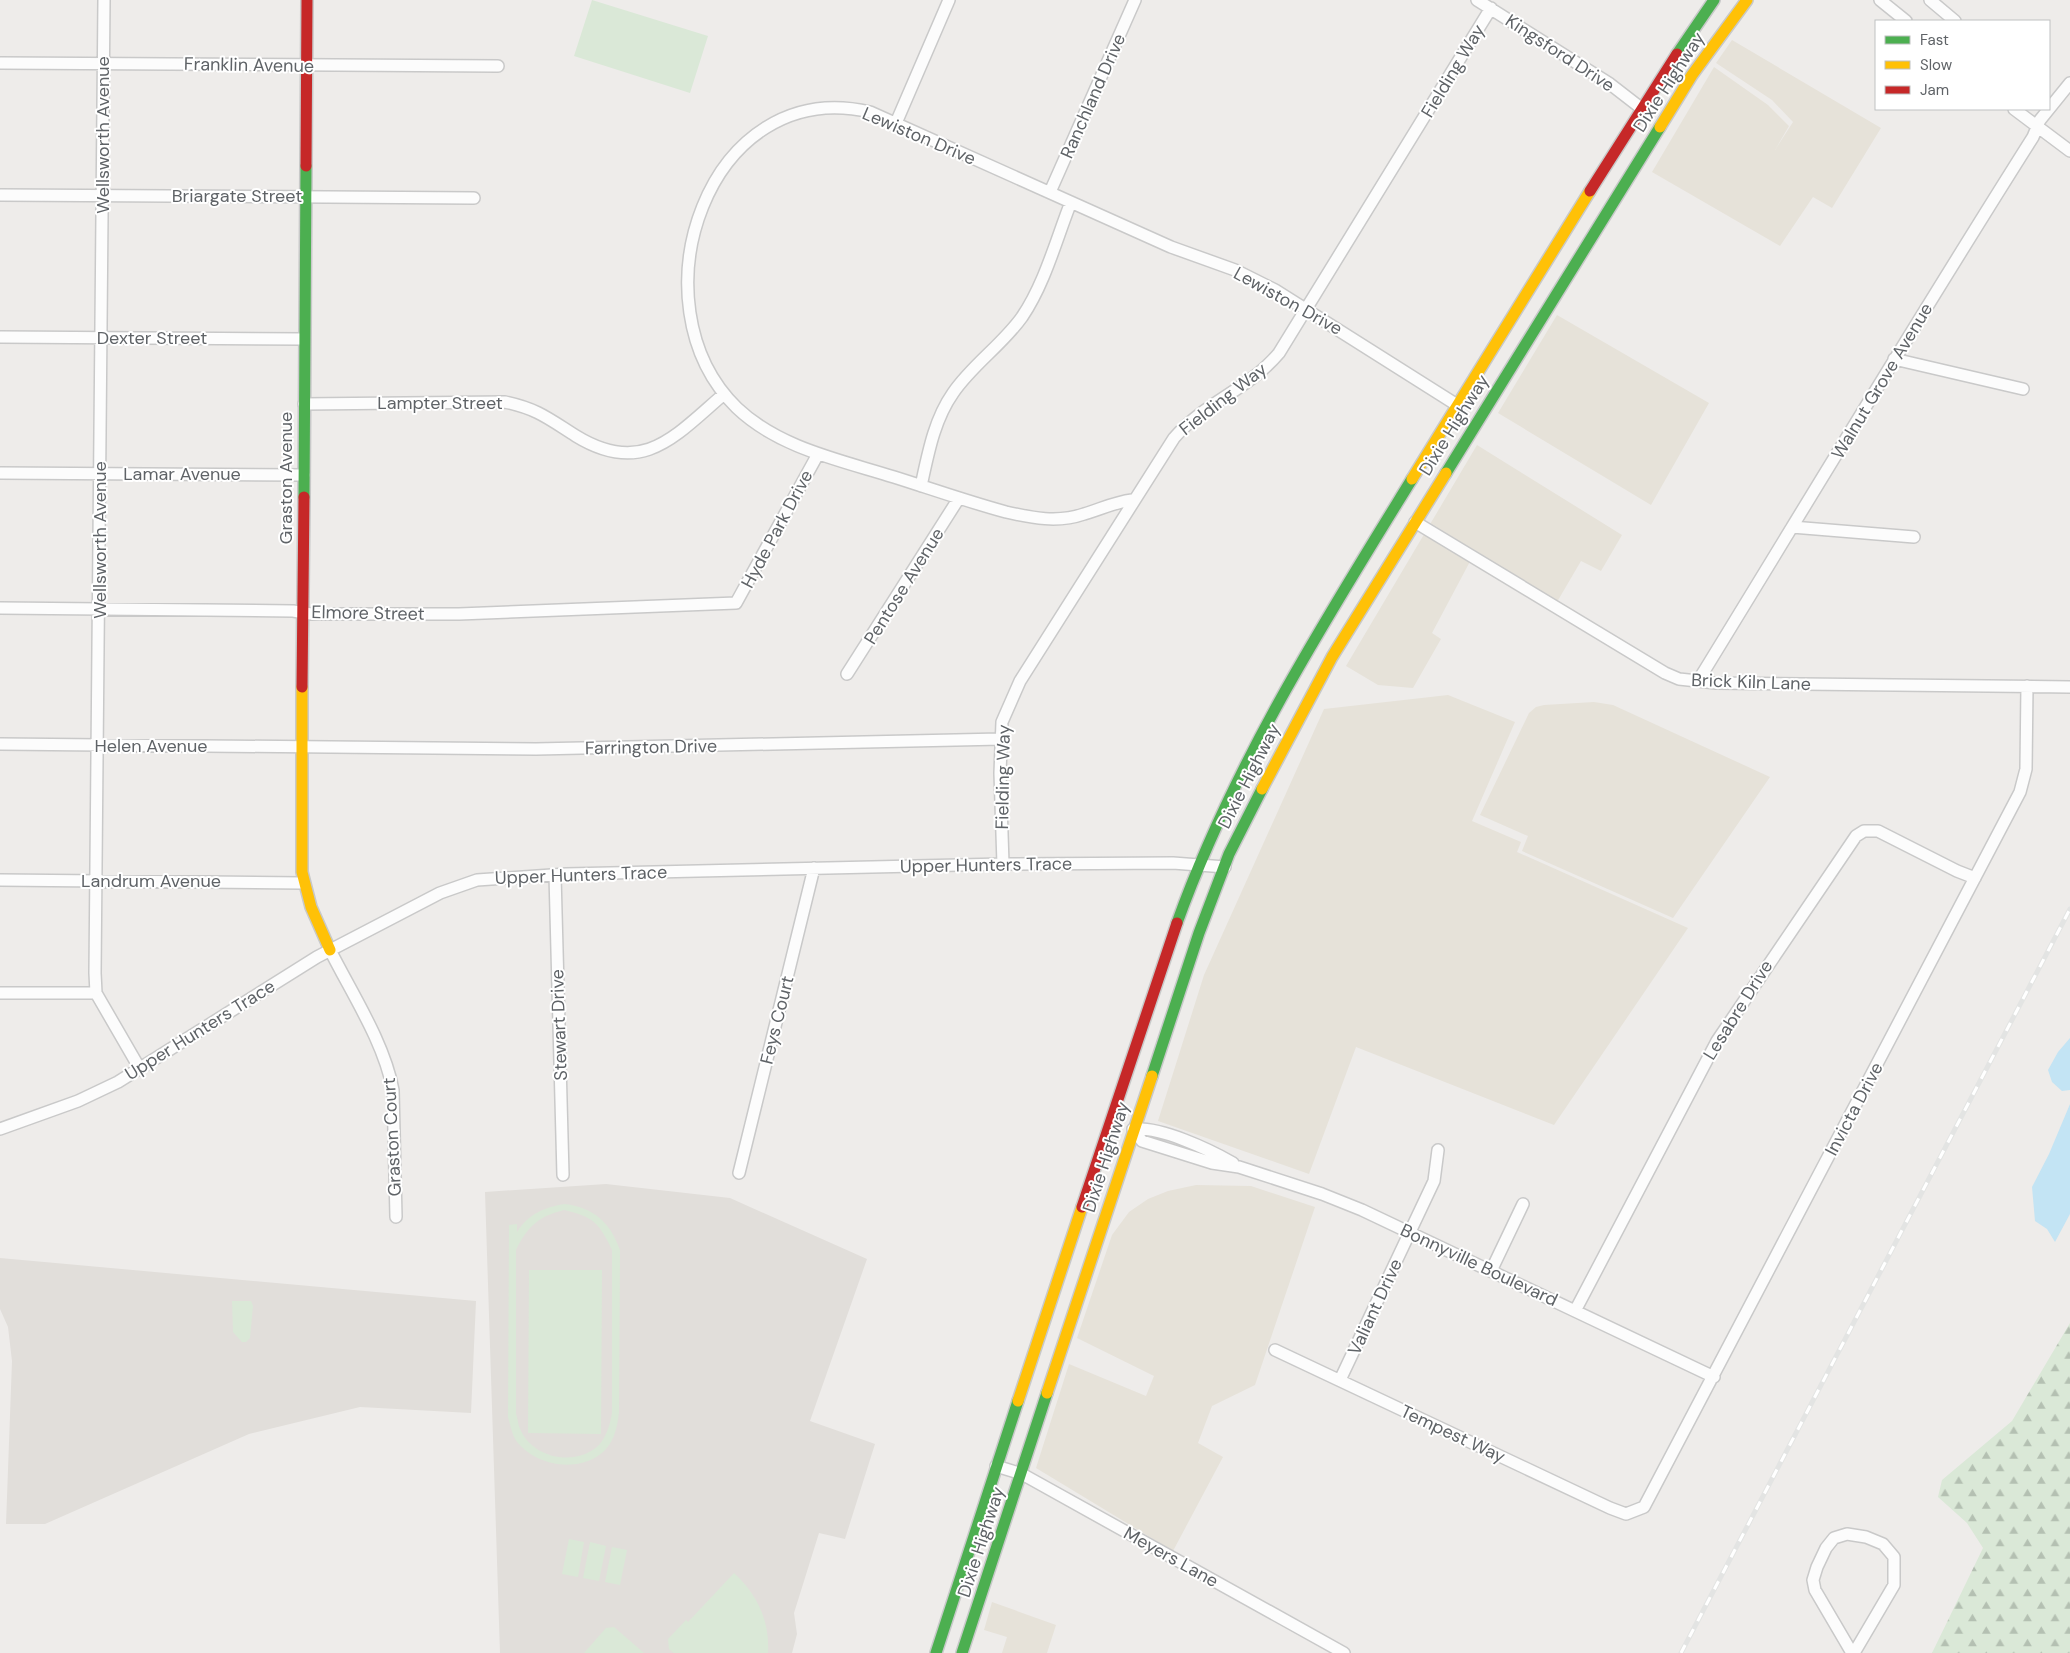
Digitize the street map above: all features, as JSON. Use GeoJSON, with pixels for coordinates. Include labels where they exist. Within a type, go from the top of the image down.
{"type":"FeatureCollection","features":[{"type":"Feature","properties":{"kind":"main road","name":"Graston Avenue"},"geometry":{"type":"LineString","coordinates":[[307,0],[301,746],[302,882],[315,922],[330,950]]}},
{"type":"Feature","properties":{"kind":"main road","name":"Dixie Highway"},"geometry":{"type":"LineString","coordinates":[[936,1653],[1126,1073],[1198,865],[1278,701],[1428,451],[1641,108],[1714,0]]}},
{"type":"Feature","properties":{"kind":"main road","name":"Dixie Highway"},"geometry":{"type":"LineString","coordinates":[[962,1653],[1022,1474],[1133,1129],[1199,933],[1225,867],[1298,718],[1409,517],[1466,439],[1696,69],[1747,0]]}},
{"type":"Feature","properties":{"kind":"main road"},"geometry":{"type":"LineString","coordinates":[[1641,108],[1650,120]]}},
{"type":"Feature","properties":{"kind":"main road"},"geometry":{"type":"LineString","coordinates":[[1643,131],[1648,146]]}},
{"type":"Feature","properties":{"kind":"main road"},"geometry":{"type":"LineString","coordinates":[[1457,405],[1466,439]]}},
{"type":"Feature","properties":{"kind":"main road"},"geometry":{"type":"LineString","coordinates":[[1409,517],[1431,468],[1428,451]]}},
{"type":"Feature","properties":{"kind":"main road"},"geometry":{"type":"LineString","coordinates":[[1126,1073],[1120,1112],[1124,1122],[1133,1129]]}},
{"type":"Feature","properties":{"kind":"street","name":"Wellsworth Avenue"},"geometry":{"type":"LineString","coordinates":[[96,993],[104,0]]}},
{"type":"Feature","properties":{"kind":"street"},"geometry":{"type":"LineString","coordinates":[[896,123],[949,0]]}},
{"type":"Feature","properties":{"kind":"street","name":"Ranchland Drive"},"geometry":{"type":"LineString","coordinates":[[1050,192],[1135,0]]}},
{"type":"Feature","properties":{"kind":"street","name":"Kingsford Drive"},"geometry":{"type":"LineString","coordinates":[[1477,0],[1610,84],[1641,108]]}},
{"type":"Feature","properties":{"kind":"street"},"geometry":{"type":"LineString","coordinates":[[1880,0],[1905,20]]}},
{"type":"Feature","properties":{"kind":"street"},"geometry":{"type":"LineString","coordinates":[[1930,0],[1953,20]]}},
{"type":"Feature","properties":{"kind":"street","name":"Fielding Way"},"geometry":{"type":"LineString","coordinates":[[1003,864],[1001,739],[1002,722],[1012,695],[1132,500],[1174,438],[1185,425],[1206,408],[1258,375],[1278,353],[1491,8]]}},
{"type":"Feature","properties":{"kind":"street","name":"Franklin Avenue"},"geometry":{"type":"LineString","coordinates":[[0,63],[498,66]]}},
{"type":"Feature","properties":{"kind":"street","name":"Walnut Grove Avenue"},"geometry":{"type":"LineString","coordinates":[[2050,107],[2070,82]]}},
{"type":"Feature","properties":{"kind":"street","name":"Lewiston Drive"},"geometry":{"type":"LineString","coordinates":[[1132,500],[1108,504],[1083,514],[1057,519],[1033,518],[1006,512],[818,454],[784,441],[764,430],[741,412],[724,394],[699,352],[688,310],[688,260],[691,238],[699,211],[712,185],[726,165],[746,144],[772,125],[799,113],[827,107],[852,108],[870,112],[1171,247],[1251,277],[1306,309],[1457,405]]}},
{"type":"Feature","properties":{"kind":"street"},"geometry":{"type":"LineString","coordinates":[[2015,110],[2070,152]]}},
{"type":"Feature","properties":{"kind":"street","name":"Walnut Grove Avenue"},"geometry":{"type":"LineString","coordinates":[[1698,681],[1894,359],[1963,252],[2038,127],[2040,120],[2048,110]]}},
{"type":"Feature","properties":{"kind":"street","name":"Briargate Street"},"geometry":{"type":"LineString","coordinates":[[0,195],[474,198]]}},
{"type":"Feature","properties":{"kind":"street"},"geometry":{"type":"LineString","coordinates":[[921,486],[931,444],[942,411],[962,382],[1008,334],[1036,293],[1071,202]]}},
{"type":"Feature","properties":{"kind":"street","name":"Dexter Street"},"geometry":{"type":"LineString","coordinates":[[0,337],[304,339]]}},
{"type":"Feature","properties":{"kind":"street"},"geometry":{"type":"LineString","coordinates":[[1894,359],[2023,389]]}},
{"type":"Feature","properties":{"kind":"street","name":"Lampter Street"},"geometry":{"type":"LineString","coordinates":[[304,404],[505,402],[526,406],[542,413],[573,434],[600,448],[632,454],[647,451],[664,442],[724,394]]}},
{"type":"Feature","properties":{"kind":"street","name":"Hyde Park Drive"},"geometry":{"type":"LineString","coordinates":[[736,603],[818,454]]}},
{"type":"Feature","properties":{"kind":"street","name":"Lamar Avenue"},"geometry":{"type":"LineString","coordinates":[[0,473],[304,475]]}},
{"type":"Feature","properties":{"kind":"street","name":"Pentose Avenue"},"geometry":{"type":"LineString","coordinates":[[847,674],[959,498]]}},
{"type":"Feature","properties":{"kind":"street","name":"Brick Kiln Lane"},"geometry":{"type":"LineString","coordinates":[[1409,517],[1634,655],[1680,679],[1716,684],[2070,687]]}},
{"type":"Feature","properties":{"kind":"street"},"geometry":{"type":"LineString","coordinates":[[1792,527],[1914,537]]}},
{"type":"Feature","properties":{"kind":"street","name":"Elmore Street"},"geometry":{"type":"LineString","coordinates":[[0,608],[459,614],[736,603]]}},
{"type":"Feature","properties":{"kind":"street","name":"Invicta Drive"},"geometry":{"type":"LineString","coordinates":[[1632,1513],[1644,1507],[1650,1500],[2023,784],[2026,760],[2027,686]]}},
{"type":"Feature","properties":{"kind":"street","name":"Farrington Drive"},"geometry":{"type":"LineString","coordinates":[[301,746],[662,748],[1001,739]]}},
{"type":"Feature","properties":{"kind":"street","name":"Helen Avenue"},"geometry":{"type":"LineString","coordinates":[[0,744],[301,746]]}},
{"type":"Feature","properties":{"kind":"street","name":"Lesabre Drive"},"geometry":{"type":"LineString","coordinates":[[1575,1310],[1717,1041],[1856,836],[1864,831],[1878,831],[1957,871],[1975,878]]}},
{"type":"Feature","properties":{"kind":"street","name":"Upper Hunters Trace"},"geometry":{"type":"LineString","coordinates":[[0,1129],[78,1101],[140,1068],[294,970],[330,950],[461,884],[489,878],[555,874],[1003,864],[1198,865],[1225,867]]}},
{"type":"Feature","properties":{"kind":"street","name":"Feys Court"},"geometry":{"type":"LineString","coordinates":[[739,1173],[814,868]]}},
{"type":"Feature","properties":{"kind":"street","name":"Stewart Drive"},"geometry":{"type":"LineString","coordinates":[[555,874],[564,1175]]}},
{"type":"Feature","properties":{"kind":"street","name":"Landrum Avenue"},"geometry":{"type":"LineString","coordinates":[[0,880],[302,882]]}},
{"type":"Feature","properties":{"kind":"street","name":"Graston Court"},"geometry":{"type":"LineString","coordinates":[[330,950],[381,1051],[391,1077],[393,1090],[396,1217]]}},
{"type":"Feature","properties":{"kind":"street"},"geometry":{"type":"LineString","coordinates":[[0,993],[96,993],[140,1068]]}},
{"type":"Feature","properties":{"kind":"street","name":"Bonnyville Boulevard"},"geometry":{"type":"LineString","coordinates":[[1133,1129],[1148,1128],[1214,1152],[1239,1167],[1322,1194],[1410,1232],[1714,1378]]}},
{"type":"Feature","properties":{"kind":"street","name":"Valiant Drive"},"geometry":{"type":"LineString","coordinates":[[1340,1380],[1434,1181],[1438,1150]]}},
{"type":"Feature","properties":{"kind":"street"},"geometry":{"type":"LineString","coordinates":[[1491,1271],[1523,1204]]}},
{"type":"Feature","properties":{"kind":"street","name":"Tempest Way"},"geometry":{"type":"LineString","coordinates":[[1275,1350],[1610,1508],[1622,1513],[1632,1513]]}},
{"type":"Feature","properties":{"kind":"street","name":"Meyers Lane"},"geometry":{"type":"LineString","coordinates":[[996,1466],[1022,1474],[1344,1653]]}},
{"type":"Feature","properties":{"kind":"street"},"geometry":{"type":"LineString","coordinates":[[1847,1534],[1866,1537],[1883,1544],[1894,1557],[1894,1585],[1853,1653],[1815,1590],[1813,1580],[1826,1548],[1834,1538],[1847,1534]]}},
{"type":"Feature","properties":{"kind":"shaded area"},"geometry":{"type":"Polygon","coordinates":[[[1732,40],[1881,128],[1832,208],[1813,197],[1780,246],[1652,172],[1714,67],[1768,105],[1789,126],[1775,150],[1793,122],[1772,100],[1716,63],[1732,40]]]}},
{"type":"Feature","properties":{"kind":"shaded area"},"geometry":{"type":"Polygon","coordinates":[[[1557,315],[1709,403],[1651,505],[1498,413],[1557,315]]]}},
{"type":"Feature","properties":{"kind":"shaded area"},"geometry":{"type":"Polygon","coordinates":[[[1477,445],[1622,535],[1601,571],[1581,561],[1557,602],[1474,554],[1432,633],[1441,639],[1413,688],[1378,685],[1346,666],[1477,445]]]}},
{"type":"Feature","properties":{"kind":"shaded area"},"geometry":{"type":"Polygon","coordinates":[[[1448,695],[1515,722],[1472,821],[1521,842],[1517,852],[1688,928],[1554,1125],[1356,1047],[1309,1174],[1158,1121],[1204,975],[1324,709],[1448,695]]]}},
{"type":"Feature","properties":{"kind":"shaded area"},"geometry":{"type":"Polygon","coordinates":[[[1594,702],[1613,705],[1770,777],[1673,918],[1522,851],[1528,836],[1480,815],[1529,713],[1536,707],[1544,705],[1594,702]]]}},
{"type":"Feature","properties":{"kind":"shaded area"},"geometry":{"type":"Polygon","coordinates":[[[606,1184],[730,1198],[867,1259],[810,1421],[875,1444],[845,1539],[819,1533],[794,1613],[797,1634],[792,1653],[500,1653],[485,1192],[606,1184]]]}},
{"type":"Feature","properties":{"kind":"shaded area"},"geometry":{"type":"Polygon","coordinates":[[[1196,1185],[1251,1186],[1315,1207],[1255,1385],[1212,1406],[1198,1443],[1223,1457],[1173,1551],[1036,1468],[1069,1364],[1146,1396],[1154,1376],[1077,1338],[1112,1235],[1129,1212],[1148,1199],[1168,1191],[1196,1185]]]}},
{"type":"Feature","properties":{"kind":"shaded area"},"geometry":{"type":"Polygon","coordinates":[[[0,1258],[476,1301],[471,1413],[360,1407],[249,1434],[45,1524],[6,1524],[12,1361],[8,1327],[0,1309],[0,1258]]]}},
{"type":"Feature","properties":{"kind":"shaded area"},"geometry":{"type":"Polygon","coordinates":[[[992,1602],[1056,1625],[1047,1653],[1002,1653],[1007,1637],[984,1630],[992,1602]]]}},
{"type":"Feature","properties":{"kind":"green space"},"geometry":{"type":"Polygon","coordinates":[[[592,0],[708,36],[690,93],[574,56],[592,0]]]}},
{"type":"Feature","properties":{"kind":"green space"},"geometry":{"type":"Polygon","coordinates":[[[558,1205],[575,1206],[600,1218],[616,1240],[620,1250],[619,1412],[617,1424],[611,1442],[602,1453],[590,1460],[577,1464],[563,1465],[536,1457],[524,1449],[515,1439],[508,1417],[509,1225],[517,1224],[517,1232],[526,1220],[538,1212],[558,1205]],[[564,1210],[541,1219],[529,1229],[516,1250],[516,1414],[520,1429],[526,1439],[535,1447],[545,1453],[567,1458],[590,1452],[599,1445],[606,1434],[612,1413],[612,1250],[604,1234],[594,1222],[574,1212],[564,1210]]]}},
{"type":"Feature","properties":{"kind":"green space"},"geometry":{"type":"Polygon","coordinates":[[[529,1270],[602,1270],[601,1434],[528,1433],[529,1270]]]}},
{"type":"Feature","properties":{"kind":"green space"},"geometry":{"type":"Polygon","coordinates":[[[232,1301],[251,1301],[253,1306],[250,1338],[246,1342],[242,1342],[233,1332],[232,1301]]]}},
{"type":"Feature","properties":{"kind":"green space"},"geometry":{"type":"Polygon","coordinates":[[[2070,1323],[2070,1653],[1932,1653],[1983,1548],[1967,1523],[1938,1497],[1942,1480],[2012,1421],[2070,1323]]]}},
{"type":"Feature","properties":{"kind":"green space"},"geometry":{"type":"Polygon","coordinates":[[[569,1539],[584,1542],[578,1577],[562,1574],[569,1539]]]}},
{"type":"Feature","properties":{"kind":"green space"},"geometry":{"type":"Polygon","coordinates":[[[590,1542],[606,1546],[599,1581],[583,1578],[590,1542]]]}},
{"type":"Feature","properties":{"kind":"green space"},"geometry":{"type":"Polygon","coordinates":[[[612,1547],[627,1550],[620,1585],[605,1582],[612,1547]]]}},
{"type":"Feature","properties":{"kind":"green space"},"geometry":{"type":"Polygon","coordinates":[[[734,1573],[749,1590],[760,1609],[767,1630],[768,1653],[674,1653],[669,1649],[668,1639],[686,1620],[688,1622],[734,1573]]]}},
{"type":"Feature","properties":{"kind":"green space"},"geometry":{"type":"Polygon","coordinates":[[[614,1627],[644,1653],[584,1653],[606,1628],[614,1627]]]}},
{"type":"Feature","properties":{"kind":"water"},"geometry":{"type":"Polygon","coordinates":[[[2070,1038],[2070,1090],[2062,1091],[2052,1082],[2048,1070],[2058,1052],[2070,1038]]]}},
{"type":"Feature","properties":{"kind":"water"},"geometry":{"type":"Polygon","coordinates":[[[2070,1104],[2070,1214],[2055,1242],[2047,1229],[2035,1221],[2032,1187],[2049,1154],[2070,1104]]]}},
{"type":"Feature","properties":{"kind":"railway"},"geometry":{"type":"LineString","coordinates":[[1681,1653],[2070,909]]}},
{"type":"Feature","properties":{"kind":"traffic: fast"},"geometry":{"type":"LineString","coordinates":[[1677,54],[1714,0]]}},
{"type":"Feature","properties":{"kind":"traffic: fast"},"geometry":{"type":"LineString","coordinates":[[1446,473],[1660,127]]}},
{"type":"Feature","properties":{"kind":"traffic: fast"},"geometry":{"type":"LineString","coordinates":[[304,497],[306,166]]}},
{"type":"Feature","properties":{"kind":"traffic: fast"},"geometry":{"type":"LineString","coordinates":[[1177,923],[1225,807],[1253,750],[1314,640],[1412,479]]}},
{"type":"Feature","properties":{"kind":"traffic: fast"},"geometry":{"type":"LineString","coordinates":[[1152,1076],[1199,933],[1229,854],[1262,789]]}},
{"type":"Feature","properties":{"kind":"traffic: fast"},"geometry":{"type":"LineString","coordinates":[[962,1653],[1047,1393]]}},
{"type":"Feature","properties":{"kind":"traffic: fast"},"geometry":{"type":"LineString","coordinates":[[936,1653],[1018,1401]]}},
{"type":"Feature","properties":{"kind":"traffic: slow"},"geometry":{"type":"LineString","coordinates":[[1660,127],[1692,75],[1747,0]]}},
{"type":"Feature","properties":{"kind":"traffic: slow"},"geometry":{"type":"LineString","coordinates":[[1412,479],[1590,191]]}},
{"type":"Feature","properties":{"kind":"traffic: slow"},"geometry":{"type":"LineString","coordinates":[[1262,789],[1332,657],[1446,473]]}},
{"type":"Feature","properties":{"kind":"traffic: slow"},"geometry":{"type":"LineString","coordinates":[[302,687],[302,872],[311,907],[330,950]]}},
{"type":"Feature","properties":{"kind":"traffic: slow"},"geometry":{"type":"LineString","coordinates":[[1047,1393],[1152,1076]]}},
{"type":"Feature","properties":{"kind":"traffic: slow"},"geometry":{"type":"LineString","coordinates":[[1018,1401],[1082,1207]]}},
{"type":"Feature","properties":{"kind":"traffic: jam"},"geometry":{"type":"LineString","coordinates":[[306,166],[307,0]]}},
{"type":"Feature","properties":{"kind":"traffic: jam"},"geometry":{"type":"LineString","coordinates":[[1590,191],[1677,54]]}},
{"type":"Feature","properties":{"kind":"traffic: jam"},"geometry":{"type":"LineString","coordinates":[[302,687],[304,497]]}},
{"type":"Feature","properties":{"kind":"traffic: jam"},"geometry":{"type":"LineString","coordinates":[[1082,1207],[1177,923]]}}]}
